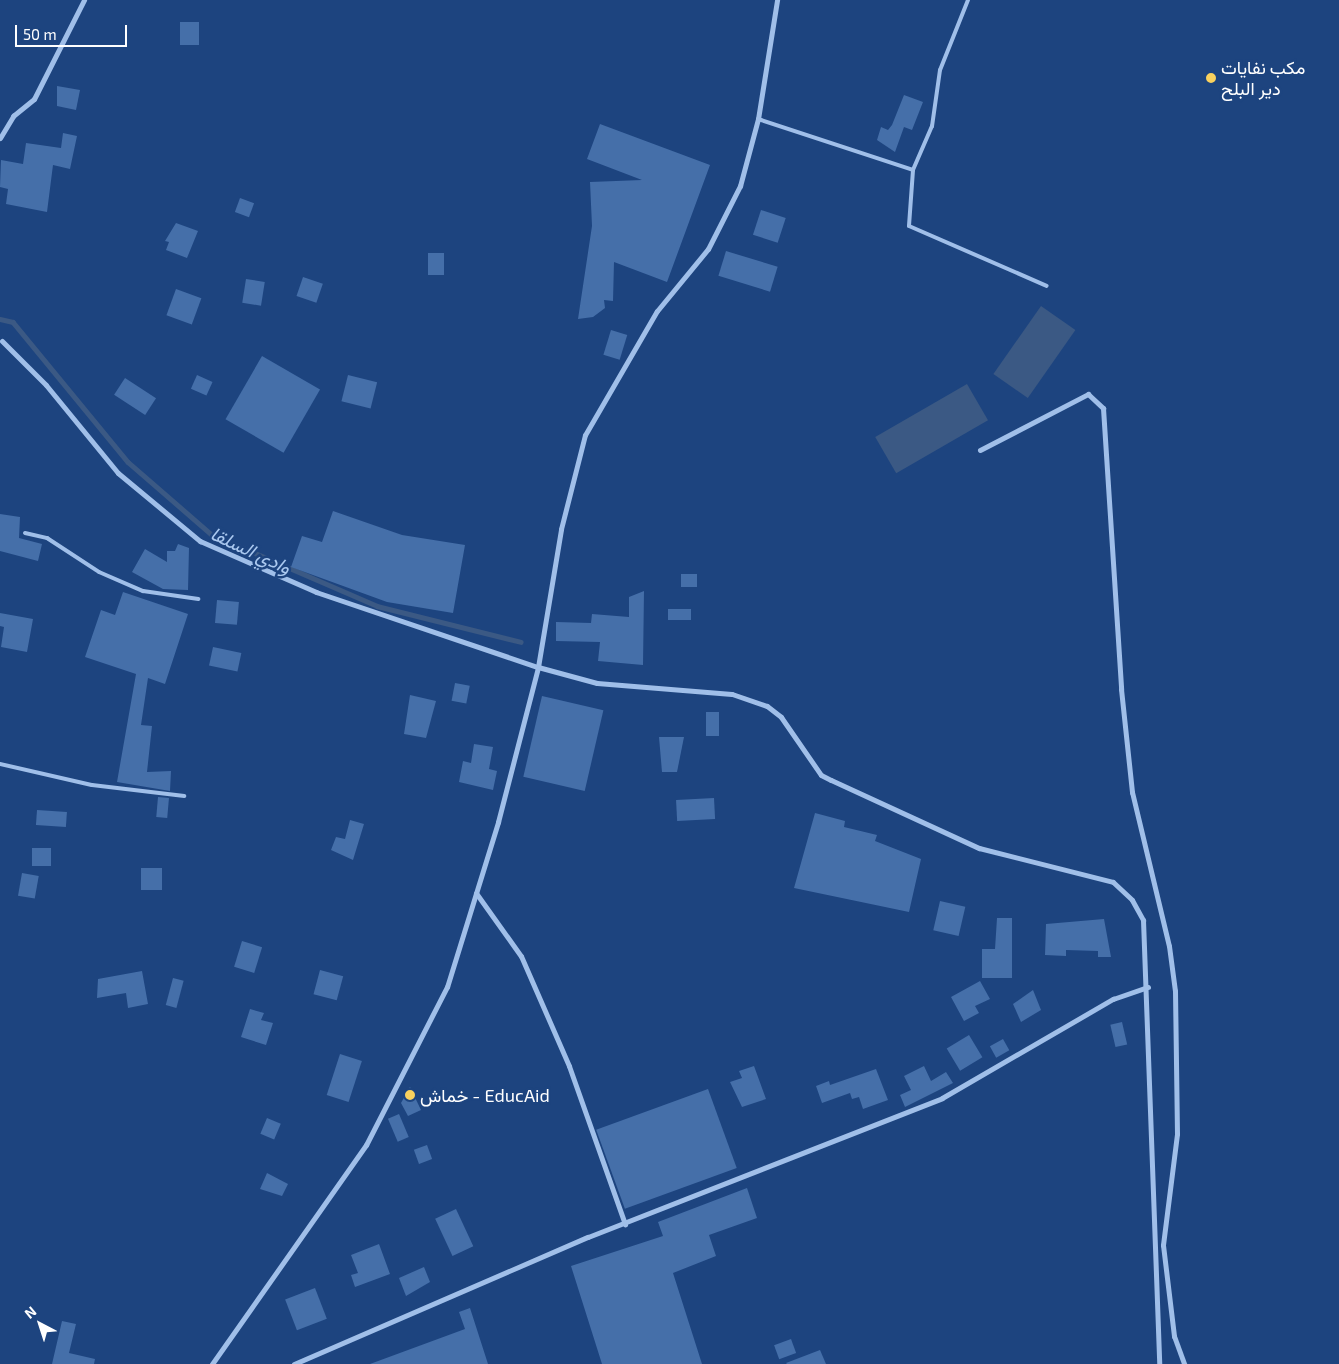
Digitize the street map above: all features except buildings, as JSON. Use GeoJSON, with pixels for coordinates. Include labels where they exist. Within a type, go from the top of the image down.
{"type":"FeatureCollection","features":[{"type":"Feature","properties":{"kind":"street"},"geometry":{"type":"LineString","coordinates":[[0,138],[13,116],[34,99],[84,0]]}},
{"type":"Feature","properties":{"kind":"street"},"geometry":{"type":"LineString","coordinates":[[212,1364],[366,1145],[447,987],[476,893],[538,667],[561,529],[585,435],[657,311],[708,249],[740,186],[758,119],[777,0]]}},
{"type":"Feature","properties":{"kind":"street"},"geometry":{"type":"LineString","coordinates":[[1,340],[46,385],[118,473],[200,541],[316,592],[538,667],[596,683],[732,694],[767,706],[780,717],[821,775],[979,848],[1113,882],[1132,900],[1143,920],[1148,987],[1150,1187],[1159,1364]]}},
{"type":"Feature","properties":{"kind":"street"},"geometry":{"type":"LineString","coordinates":[[980,450],[1088,394],[1103,408],[1120,679],[1132,792],[1169,946],[1174,992],[1176,1134],[1163,1245],[1174,1336],[1184,1364]]}},
{"type":"Feature","properties":{"kind":"street"},"geometry":{"type":"LineString","coordinates":[[476,893],[521,956],[568,1066],[625,1224]]}},
{"type":"Feature","properties":{"kind":"street"},"geometry":{"type":"LineString","coordinates":[[294,1364],[625,1224],[942,1098],[1113,999],[1148,987]]}},
{"type":"Feature","properties":{"kind":"lane"},"geometry":{"type":"LineString","coordinates":[[968,0],[940,70],[932,126],[913,170],[909,226],[1047,286]]}},
{"type":"Feature","properties":{"kind":"lane"},"geometry":{"type":"LineString","coordinates":[[758,119],[913,170]]}},
{"type":"Feature","properties":{"kind":"lane"},"geometry":{"type":"LineString","coordinates":[[25,533],[46,538],[99,572],[143,591],[198,600]]}},
{"type":"Feature","properties":{"kind":"lane"},"geometry":{"type":"LineString","coordinates":[[0,764],[92,785],[184,796]]}},
{"type":"Feature","properties":{"kind":"water"},"geometry":{"type":"Polygon","coordinates":[[[1041,306],[1075,330],[1028,398],[993,374],[1041,306]]]}},
{"type":"Feature","properties":{"kind":"water"},"geometry":{"type":"Polygon","coordinates":[[[967,384],[988,420],[896,473],[875,437],[967,384]]]}},
{"type":"Feature","properties":{"kind":"waterway","name":"وادي السلقا"},"geometry":{"type":"LineString","coordinates":[[0,319],[13,322],[128,462],[211,534],[377,606],[521,642]]}},
{"type":"Feature","properties":{"kind":"place","name":"مكب نفايات دير البلح"},"geometry":{"type":"Point","coordinates":[1211,78]}},
{"type":"Feature","properties":{"kind":"place","name":"خماش - EducAid"},"geometry":{"type":"Point","coordinates":[410,1095]}}]}
